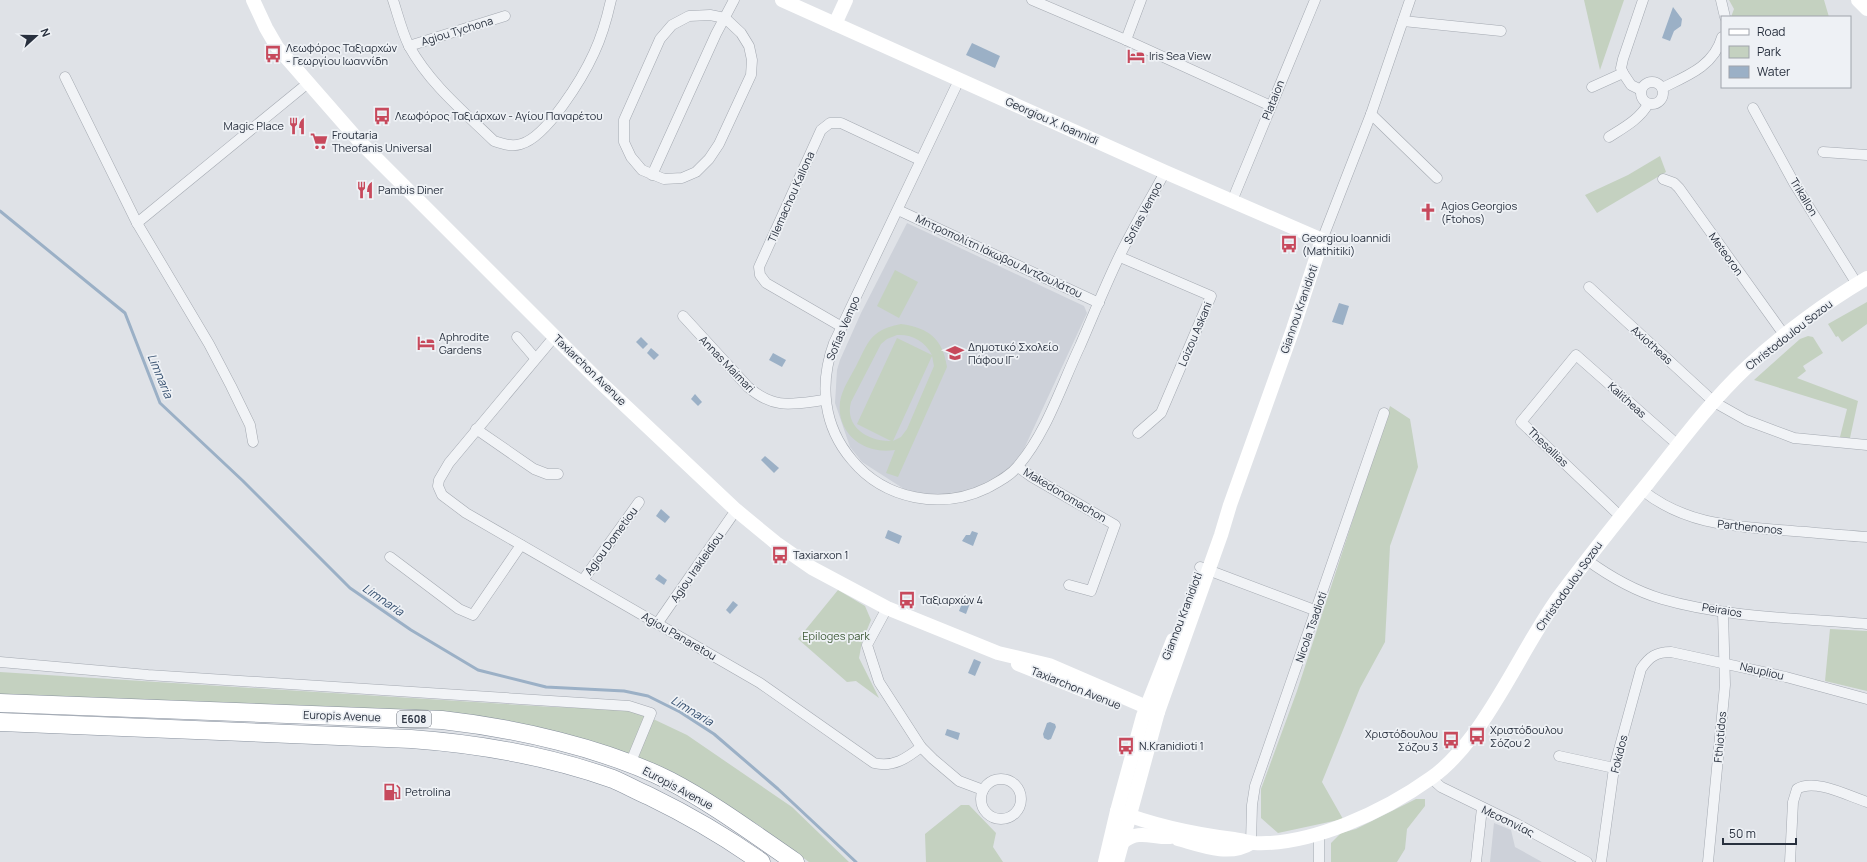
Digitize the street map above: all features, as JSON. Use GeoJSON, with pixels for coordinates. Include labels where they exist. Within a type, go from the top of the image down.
{"type":"FeatureCollection","features":[{"type":"Feature","properties":{"kind":"highway","name":"Europis Avenue"},"geometry":{"type":"LineString","coordinates":[[0,703],[442,720],[481,725],[572,746],[630,764],[670,781],[726,814],[795,862]]}},
{"type":"Feature","properties":{"kind":"highway","name":"Europis Avenue"},"geometry":{"type":"LineString","coordinates":[[0,722],[411,739],[458,743],[500,749],[551,761],[614,780],[676,810],[742,848],[761,862]]}},
{"type":"Feature","properties":{"kind":"street","name":"Taxiarchon Avenue"},"geometry":{"type":"LineString","coordinates":[[253,0],[277,47],[360,142],[555,336],[736,510],[776,543],[812,568],[887,608],[998,653],[1022,666],[1114,702],[1151,714]]}},
{"type":"Feature","properties":{"kind":"street"},"geometry":{"type":"LineString","coordinates":[[393,0],[409,46],[422,67],[439,89],[494,141],[506,145],[520,145],[534,139],[572,92],[595,52],[611,0]]}},
{"type":"Feature","properties":{"kind":"street"},"geometry":{"type":"LineString","coordinates":[[652,175],[724,18],[734,0]]}},
{"type":"Feature","properties":{"kind":"street","name":"Georgiou X. Ioannidi"},"geometry":{"type":"LineString","coordinates":[[782,0],[1165,172],[1322,240]]}},
{"type":"Feature","properties":{"kind":"street"},"geometry":{"type":"LineString","coordinates":[[835,24],[846,0]]}},
{"type":"Feature","properties":{"kind":"street"},"geometry":{"type":"LineString","coordinates":[[1034,0],[1271,106]]}},
{"type":"Feature","properties":{"kind":"street"},"geometry":{"type":"LineString","coordinates":[[1126,40],[1141,0]]}},
{"type":"Feature","properties":{"kind":"street","name":"Plataion"},"geometry":{"type":"LineString","coordinates":[[1232,201],[1315,0]]}},
{"type":"Feature","properties":{"kind":"street","name":"Giannou Kranidioti"},"geometry":{"type":"LineString","coordinates":[[1105,862],[1122,817],[1151,714],[1204,568],[1214,534],[1230,505],[1293,329],[1322,240],[1371,114],[1410,0]]}},
{"type":"Feature","properties":{"kind":"street"},"geometry":{"type":"LineString","coordinates":[[1641,90],[1631,85],[1621,68],[1643,0]]}},
{"type":"Feature","properties":{"kind":"street"},"geometry":{"type":"LineString","coordinates":[[1721,0],[1725,16]]}},
{"type":"Feature","properties":{"kind":"street"},"geometry":{"type":"LineString","coordinates":[[1858,0],[1867,8]]}},
{"type":"Feature","properties":{"kind":"street"},"geometry":{"type":"LineString","coordinates":[[710,15],[724,18],[741,33],[749,46],[752,60],[751,75],[734,112],[709,159],[696,172],[682,178],[664,179],[652,175],[642,170],[632,157],[624,142],[624,120],[660,39],[672,25],[689,16],[710,15]]}},
{"type":"Feature","properties":{"kind":"street","name":"Agiou Tychona"},"geometry":{"type":"LineString","coordinates":[[409,46],[505,16]]}},
{"type":"Feature","properties":{"kind":"street"},"geometry":{"type":"LineString","coordinates":[[1404,21],[1501,31]]}},
{"type":"Feature","properties":{"kind":"street"},"geometry":{"type":"LineString","coordinates":[[1662,88],[1704,66],[1716,52],[1721,40]]}},
{"type":"Feature","properties":{"kind":"street"},"geometry":{"type":"LineString","coordinates":[[1592,87],[1623,73]]}},
{"type":"Feature","properties":{"kind":"street"},"geometry":{"type":"LineString","coordinates":[[65,77],[137,223],[209,344],[250,425],[253,442]]}},
{"type":"Feature","properties":{"kind":"street","name":"Sofias Vempo"},"geometry":{"type":"LineString","coordinates":[[959,80],[920,160],[828,359],[825,400],[833,431],[840,444],[858,467],[882,485],[906,496],[924,499],[966,496],[996,483],[1018,467],[1040,432],[1120,257],[1165,172]]}},
{"type":"Feature","properties":{"kind":"street"},"geometry":{"type":"LineString","coordinates":[[1652,82],[1658,84],[1662,88],[1663,94],[1661,100],[1657,104],[1648,104],[1642,98],[1641,90],[1644,85],[1652,82]]}},
{"type":"Feature","properties":{"kind":"street"},"geometry":{"type":"LineString","coordinates":[[137,223],[308,83]]}},
{"type":"Feature","properties":{"kind":"street"},"geometry":{"type":"LineString","coordinates":[[1609,137],[1633,121],[1642,113],[1648,104]]}},
{"type":"Feature","properties":{"kind":"street","name":"Trikallon"},"geometry":{"type":"LineString","coordinates":[[1753,108],[1794,183],[1862,281]]}},
{"type":"Feature","properties":{"kind":"street"},"geometry":{"type":"LineString","coordinates":[[1371,114],[1437,178]]}},
{"type":"Feature","properties":{"kind":"street","name":"Tilemachou Kallona"},"geometry":{"type":"LineString","coordinates":[[842,327],[766,283],[759,271],[759,267],[821,130],[830,123],[841,123],[920,160]]}},
{"type":"Feature","properties":{"kind":"street"},"geometry":{"type":"LineString","coordinates":[[1823,152],[1867,155]]}},
{"type":"Feature","properties":{"kind":"street","name":"Meteoron"},"geometry":{"type":"LineString","coordinates":[[1663,178],[1674,183],[1679,188],[1785,336]]}},
{"type":"Feature","properties":{"kind":"street","name":"Μητροπολίτη Ιάκωβου Αντζουλάτου"},"geometry":{"type":"LineString","coordinates":[[898,210],[1099,303]]}},
{"type":"Feature","properties":{"kind":"street","name":"Loizou Askani"},"geometry":{"type":"LineString","coordinates":[[1120,257],[1211,296],[1161,413],[1138,433]]}},
{"type":"Feature","properties":{"kind":"street","name":"Christodoulou Sozou"},"geometry":{"type":"LineString","coordinates":[[1122,817],[1251,843],[1285,841],[1319,833],[1375,812],[1431,778],[1448,763],[1472,736],[1495,704],[1545,619],[1587,560],[1620,516],[1714,402],[1744,369],[1785,336],[1862,281]]}},
{"type":"Feature","properties":{"kind":"street","name":"Axiotheas"},"geometry":{"type":"LineString","coordinates":[[1589,287],[1714,402],[1746,420],[1794,438],[1867,444]]}},
{"type":"Feature","properties":{"kind":"street","name":"Annas Maimari"},"geometry":{"type":"LineString","coordinates":[[683,316],[760,397],[791,405],[825,400]]}},
{"type":"Feature","properties":{"kind":"street"},"geometry":{"type":"LineString","coordinates":[[555,336],[476,429],[534,470],[547,474],[558,474]]}},
{"type":"Feature","properties":{"kind":"street"},"geometry":{"type":"LineString","coordinates":[[517,337],[535,358]]}},
{"type":"Feature","properties":{"kind":"street","name":"Kalitheas"},"geometry":{"type":"LineString","coordinates":[[1576,354],[1678,445]]}},
{"type":"Feature","properties":{"kind":"street","name":"Thesallias"},"geometry":{"type":"LineString","coordinates":[[1576,354],[1521,422],[1620,516]]}},
{"type":"Feature","properties":{"kind":"street","name":"Nicola Tsadioti"},"geometry":{"type":"LineString","coordinates":[[1251,843],[1252,805],[1255,786],[1317,611],[1384,413]]}},
{"type":"Feature","properties":{"kind":"street","name":"Agiou Panaretou"},"geometry":{"type":"LineString","coordinates":[[476,429],[449,464],[439,480],[438,486],[442,495],[466,513],[760,682],[874,764],[892,764],[911,754],[922,746]]}},
{"type":"Feature","properties":{"kind":"street","name":"Makedonomachon"},"geometry":{"type":"LineString","coordinates":[[1018,467],[1032,477],[1115,525],[1091,592],[1069,585]]}},
{"type":"Feature","properties":{"kind":"street","name":"Parthenonos"},"geometry":{"type":"LineString","coordinates":[[1642,490],[1665,507],[1701,521],[1725,525],[1867,537]]}},
{"type":"Feature","properties":{"kind":"street","name":"Agiou Dometiou"},"geometry":{"type":"LineString","coordinates":[[583,580],[639,502]]}},
{"type":"Feature","properties":{"kind":"street","name":"Agiou Irakleidiou"},"geometry":{"type":"LineString","coordinates":[[657,624],[736,510]]}},
{"type":"Feature","properties":{"kind":"street"},"geometry":{"type":"LineString","coordinates":[[390,557],[459,609],[473,615],[520,545]]}},
{"type":"Feature","properties":{"kind":"street","name":"Peiraios"},"geometry":{"type":"LineString","coordinates":[[1587,560],[1611,577],[1661,599],[1723,612],[1867,624]]}},
{"type":"Feature","properties":{"kind":"street"},"geometry":{"type":"LineString","coordinates":[[1204,568],[1317,611]]}},
{"type":"Feature","properties":{"kind":"street","name":"Giannou Kranidioti"},"geometry":{"type":"LineString","coordinates":[[1151,714],[1156,685],[1204,568]]}},
{"type":"Feature","properties":{"kind":"street"},"geometry":{"type":"LineString","coordinates":[[887,608],[867,645],[879,682],[922,746],[933,759],[959,781],[982,790]]}},
{"type":"Feature","properties":{"kind":"street","name":"Fthiotidos"},"geometry":{"type":"LineString","coordinates":[[1708,862],[1725,685],[1723,612]]}},
{"type":"Feature","properties":{"kind":"street","name":"Naupliou"},"geometry":{"type":"LineString","coordinates":[[1656,654],[1672,652],[1725,663],[1867,699]]}},
{"type":"Feature","properties":{"kind":"street","name":"Taxiarchon Avenue"},"geometry":{"type":"LineString","coordinates":[[998,653],[1049,665],[1119,696],[1151,714]]}},
{"type":"Feature","properties":{"kind":"street","name":"Fokidos"},"geometry":{"type":"LineString","coordinates":[[1601,862],[1614,768],[1641,669],[1649,657],[1656,654]]}},
{"type":"Feature","properties":{"kind":"street"},"geometry":{"type":"LineString","coordinates":[[0,662],[148,675],[629,706],[651,713],[630,764]]}},
{"type":"Feature","properties":{"kind":"street"},"geometry":{"type":"LineString","coordinates":[[1119,696],[1141,693],[1156,685]]}},
{"type":"Feature","properties":{"kind":"street"},"geometry":{"type":"LineString","coordinates":[[1559,756],[1614,768]]}},
{"type":"Feature","properties":{"kind":"street","name":"Μεσσηνίας"},"geometry":{"type":"LineString","coordinates":[[1431,778],[1441,787],[1587,862]]}},
{"type":"Feature","properties":{"kind":"street"},"geometry":{"type":"LineString","coordinates":[[1000,779],[1010,781],[1020,792],[1022,800],[1014,815],[1008,819],[1000,820],[992,818],[986,813],[980,798],[982,790],[993,780],[1000,779]]}},
{"type":"Feature","properties":{"kind":"street"},"geometry":{"type":"LineString","coordinates":[[1790,862],[1793,802],[1797,789],[1815,785],[1867,802]]}},
{"type":"Feature","properties":{"kind":"street"},"geometry":{"type":"LineString","coordinates":[[1476,862],[1482,808]]}},
{"type":"Feature","properties":{"kind":"street","name":"Giannou Kranidioti"},"geometry":{"type":"LineString","coordinates":[[1117,862],[1123,842],[1122,817]]}},
{"type":"Feature","properties":{"kind":"street","name":"Christodoulou Sozou"},"geometry":{"type":"LineString","coordinates":[[1122,817],[1170,837],[1216,848],[1230,850],[1237,849],[1251,843]]}},
{"type":"Feature","properties":{"kind":"street"},"geometry":{"type":"LineString","coordinates":[[1319,833],[1319,862]]}},
{"type":"Feature","properties":{"kind":"street"},"geometry":{"type":"LineString","coordinates":[[1123,842],[1133,836],[1141,834],[1170,837]]}},
{"type":"Feature","properties":{"kind":"shaded area","name":"Δημοτικό Σχολείο Πάφου ΙΓ΄"},"geometry":{"type":"Polygon","coordinates":[[[907,223],[1084,306],[1087,313],[1023,451],[1015,462],[1005,471],[978,487],[965,491],[943,494],[916,494],[904,489],[862,462],[850,447],[835,403],[837,370],[840,360],[861,313],[907,223]]]}},
{"type":"Feature","properties":{"kind":"shaded area"},"geometry":{"type":"Polygon","coordinates":[[[1494,823],[1511,830],[1515,847],[1542,862],[1490,862],[1494,823]]]}},
{"type":"Feature","properties":{"kind":"green space"},"geometry":{"type":"Polygon","coordinates":[[[1584,0],[1624,0],[1600,70],[1584,0]]]}},
{"type":"Feature","properties":{"kind":"green space"},"geometry":{"type":"Polygon","coordinates":[[[1729,0],[1824,0],[1829,16],[1731,16],[1734,9],[1729,0]]]}},
{"type":"Feature","properties":{"kind":"green space"},"geometry":{"type":"Polygon","coordinates":[[[1660,156],[1666,172],[1597,213],[1585,195],[1628,175],[1660,156]]]}},
{"type":"Feature","properties":{"kind":"green space"},"geometry":{"type":"Polygon","coordinates":[[[895,270],[918,282],[899,318],[877,306],[895,270]]]}},
{"type":"Feature","properties":{"kind":"green space"},"geometry":{"type":"Polygon","coordinates":[[[1867,302],[1867,324],[1842,342],[1838,336],[1836,337],[1828,324],[1867,302]]]}},
{"type":"Feature","properties":{"kind":"green space"},"geometry":{"type":"Polygon","coordinates":[[[901,324],[919,328],[933,336],[942,349],[947,367],[898,477],[886,473],[895,450],[884,451],[873,449],[855,440],[848,433],[843,424],[840,413],[840,402],[848,382],[873,337],[879,332],[901,324]],[[897,335],[887,339],[881,344],[851,402],[851,419],[855,426],[867,436],[883,441],[891,441],[857,424],[897,338],[932,355],[926,346],[918,339],[897,335]],[[932,356],[893,441],[901,437],[907,429],[934,366],[932,356]]]}},
{"type":"Feature","properties":{"kind":"green space"},"geometry":{"type":"Polygon","coordinates":[[[1808,336],[1813,337],[1823,353],[1803,366],[1806,371],[1797,378],[1858,401],[1850,438],[1840,437],[1847,409],[1754,380],[1800,339],[1808,336]]]}},
{"type":"Feature","properties":{"kind":"green space"},"geometry":{"type":"Polygon","coordinates":[[[1390,406],[1410,419],[1418,467],[1390,546],[1385,642],[1360,688],[1322,782],[1343,819],[1278,833],[1261,818],[1261,789],[1297,691],[1390,406]]]}},
{"type":"Feature","properties":{"kind":"green space","name":"Epiloges park"},"geometry":{"type":"Polygon","coordinates":[[[838,590],[865,606],[871,620],[862,642],[859,658],[879,698],[856,681],[847,682],[798,639],[838,590]]]}},
{"type":"Feature","properties":{"kind":"green space"},"geometry":{"type":"Polygon","coordinates":[[[1830,629],[1867,631],[1867,691],[1825,681],[1830,629]]]}},
{"type":"Feature","properties":{"kind":"green space"},"geometry":{"type":"Polygon","coordinates":[[[0,672],[553,707],[632,709],[687,735],[792,807],[849,862],[809,862],[757,824],[660,770],[478,722],[0,695],[0,672]]]}},
{"type":"Feature","properties":{"kind":"green space"},"geometry":{"type":"Polygon","coordinates":[[[1416,799],[1425,799],[1425,806],[1407,829],[1405,849],[1397,862],[1331,862],[1331,843],[1341,833],[1356,829],[1416,799]]]}},
{"type":"Feature","properties":{"kind":"green space"},"geometry":{"type":"Polygon","coordinates":[[[961,805],[969,805],[996,833],[993,847],[1003,862],[926,862],[925,834],[961,805]]]}},
{"type":"Feature","properties":{"kind":"water"},"geometry":{"type":"Polygon","coordinates":[[[1673,7],[1682,19],[1681,26],[1674,31],[1670,41],[1662,38],[1673,7]]]}},
{"type":"Feature","properties":{"kind":"water"},"geometry":{"type":"Polygon","coordinates":[[[972,43],[1000,56],[995,68],[966,55],[972,43]]]}},
{"type":"Feature","properties":{"kind":"water"},"geometry":{"type":"Polygon","coordinates":[[[1339,303],[1349,306],[1343,325],[1332,322],[1339,303]]]}},
{"type":"Feature","properties":{"kind":"water"},"geometry":{"type":"Polygon","coordinates":[[[641,337],[648,344],[643,349],[636,342],[641,337]]]}},
{"type":"Feature","properties":{"kind":"water"},"geometry":{"type":"Polygon","coordinates":[[[651,348],[659,355],[654,360],[647,353],[651,348]]]}},
{"type":"Feature","properties":{"kind":"water"},"geometry":{"type":"Polygon","coordinates":[[[773,353],[786,360],[782,367],[769,360],[773,353]]]}},
{"type":"Feature","properties":{"kind":"water"},"geometry":{"type":"Polygon","coordinates":[[[695,394],[702,402],[698,406],[691,399],[695,394]]]}},
{"type":"Feature","properties":{"kind":"water"},"geometry":{"type":"Polygon","coordinates":[[[765,456],[779,468],[774,473],[761,460],[765,456]]]}},
{"type":"Feature","properties":{"kind":"water"},"geometry":{"type":"Polygon","coordinates":[[[661,509],[670,517],[665,523],[656,516],[661,509]]]}},
{"type":"Feature","properties":{"kind":"water"},"geometry":{"type":"Polygon","coordinates":[[[888,530],[902,536],[899,544],[885,538],[888,530]]]}},
{"type":"Feature","properties":{"kind":"water"},"geometry":{"type":"Polygon","coordinates":[[[972,531],[978,533],[973,546],[962,541],[966,535],[970,535],[972,531]]]}},
{"type":"Feature","properties":{"kind":"water"},"geometry":{"type":"Polygon","coordinates":[[[659,574],[667,580],[664,585],[655,579],[659,574]]]}},
{"type":"Feature","properties":{"kind":"water"},"geometry":{"type":"Polygon","coordinates":[[[965,596],[972,598],[966,614],[959,611],[965,596]]]}},
{"type":"Feature","properties":{"kind":"water"},"geometry":{"type":"Polygon","coordinates":[[[733,601],[738,605],[730,614],[726,610],[733,601]]]}},
{"type":"Feature","properties":{"kind":"water"},"geometry":{"type":"Polygon","coordinates":[[[974,659],[981,662],[975,676],[968,673],[974,659]]]}},
{"type":"Feature","properties":{"kind":"water"},"geometry":{"type":"Polygon","coordinates":[[[1050,722],[1055,724],[1056,727],[1051,739],[1048,740],[1044,738],[1043,734],[1047,723],[1050,722]]]}},
{"type":"Feature","properties":{"kind":"water"},"geometry":{"type":"Polygon","coordinates":[[[947,729],[960,733],[958,740],[945,735],[947,729]]]}},
{"type":"Feature","properties":{"kind":"waterway","name":"Limnaria"},"geometry":{"type":"LineString","coordinates":[[0,211],[125,313],[160,403],[243,481],[350,588],[411,630],[478,670],[546,687],[624,691],[648,696],[680,712],[714,734],[778,789],[856,862]]}},
{"type":"Feature","properties":{"kind":"place","name":"Λεωφόρος Ταξιαρχών - Γεωργίου Ιωαννίδη"},"geometry":{"type":"Point","coordinates":[273,54]}},
{"type":"Feature","properties":{"kind":"place","name":"Iris Sea View"},"geometry":{"type":"Point","coordinates":[1136,56]}},
{"type":"Feature","properties":{"kind":"place","name":"Λεωφόρος Ταξιάρχων - Αγίου Παναρέτου"},"geometry":{"type":"Point","coordinates":[382,116]}},
{"type":"Feature","properties":{"kind":"place","name":"Magic Place"},"geometry":{"type":"Point","coordinates":[297,126]}},
{"type":"Feature","properties":{"kind":"place","name":"Froutaria Theofanis Universal"},"geometry":{"type":"Point","coordinates":[319,141]}},
{"type":"Feature","properties":{"kind":"place","name":"Pambis Diner"},"geometry":{"type":"Point","coordinates":[365,190]}},
{"type":"Feature","properties":{"kind":"place","name":"Agios Georgios (Ftohos)"},"geometry":{"type":"Point","coordinates":[1428,212]}},
{"type":"Feature","properties":{"kind":"place","name":"Georgiou Ioannidi (Mathitiki)"},"geometry":{"type":"Point","coordinates":[1289,244]}},
{"type":"Feature","properties":{"kind":"place","name":"Aphrodite Gardens"},"geometry":{"type":"Point","coordinates":[426,343]}},
{"type":"Feature","properties":{"kind":"place","name":"Δημοτικό Σχολείο Πάφου ΙΓ΄"},"geometry":{"type":"Point","coordinates":[955,353]}},
{"type":"Feature","properties":{"kind":"place","name":"Taxiarxon 1"},"geometry":{"type":"Point","coordinates":[780,555]}},
{"type":"Feature","properties":{"kind":"place","name":"Ταξιαρχών 4"},"geometry":{"type":"Point","coordinates":[907,600]}},
{"type":"Feature","properties":{"kind":"place","name":"Χριστόδουλου Σόζου 2"},"geometry":{"type":"Point","coordinates":[1477,736]}},
{"type":"Feature","properties":{"kind":"place","name":"Χριστόδουλου Σόζου 3"},"geometry":{"type":"Point","coordinates":[1451,740]}},
{"type":"Feature","properties":{"kind":"place","name":"N.Kranidioti 1"},"geometry":{"type":"Point","coordinates":[1126,746]}},
{"type":"Feature","properties":{"kind":"place","name":"Petrolina"},"geometry":{"type":"Point","coordinates":[392,792]}}]}
